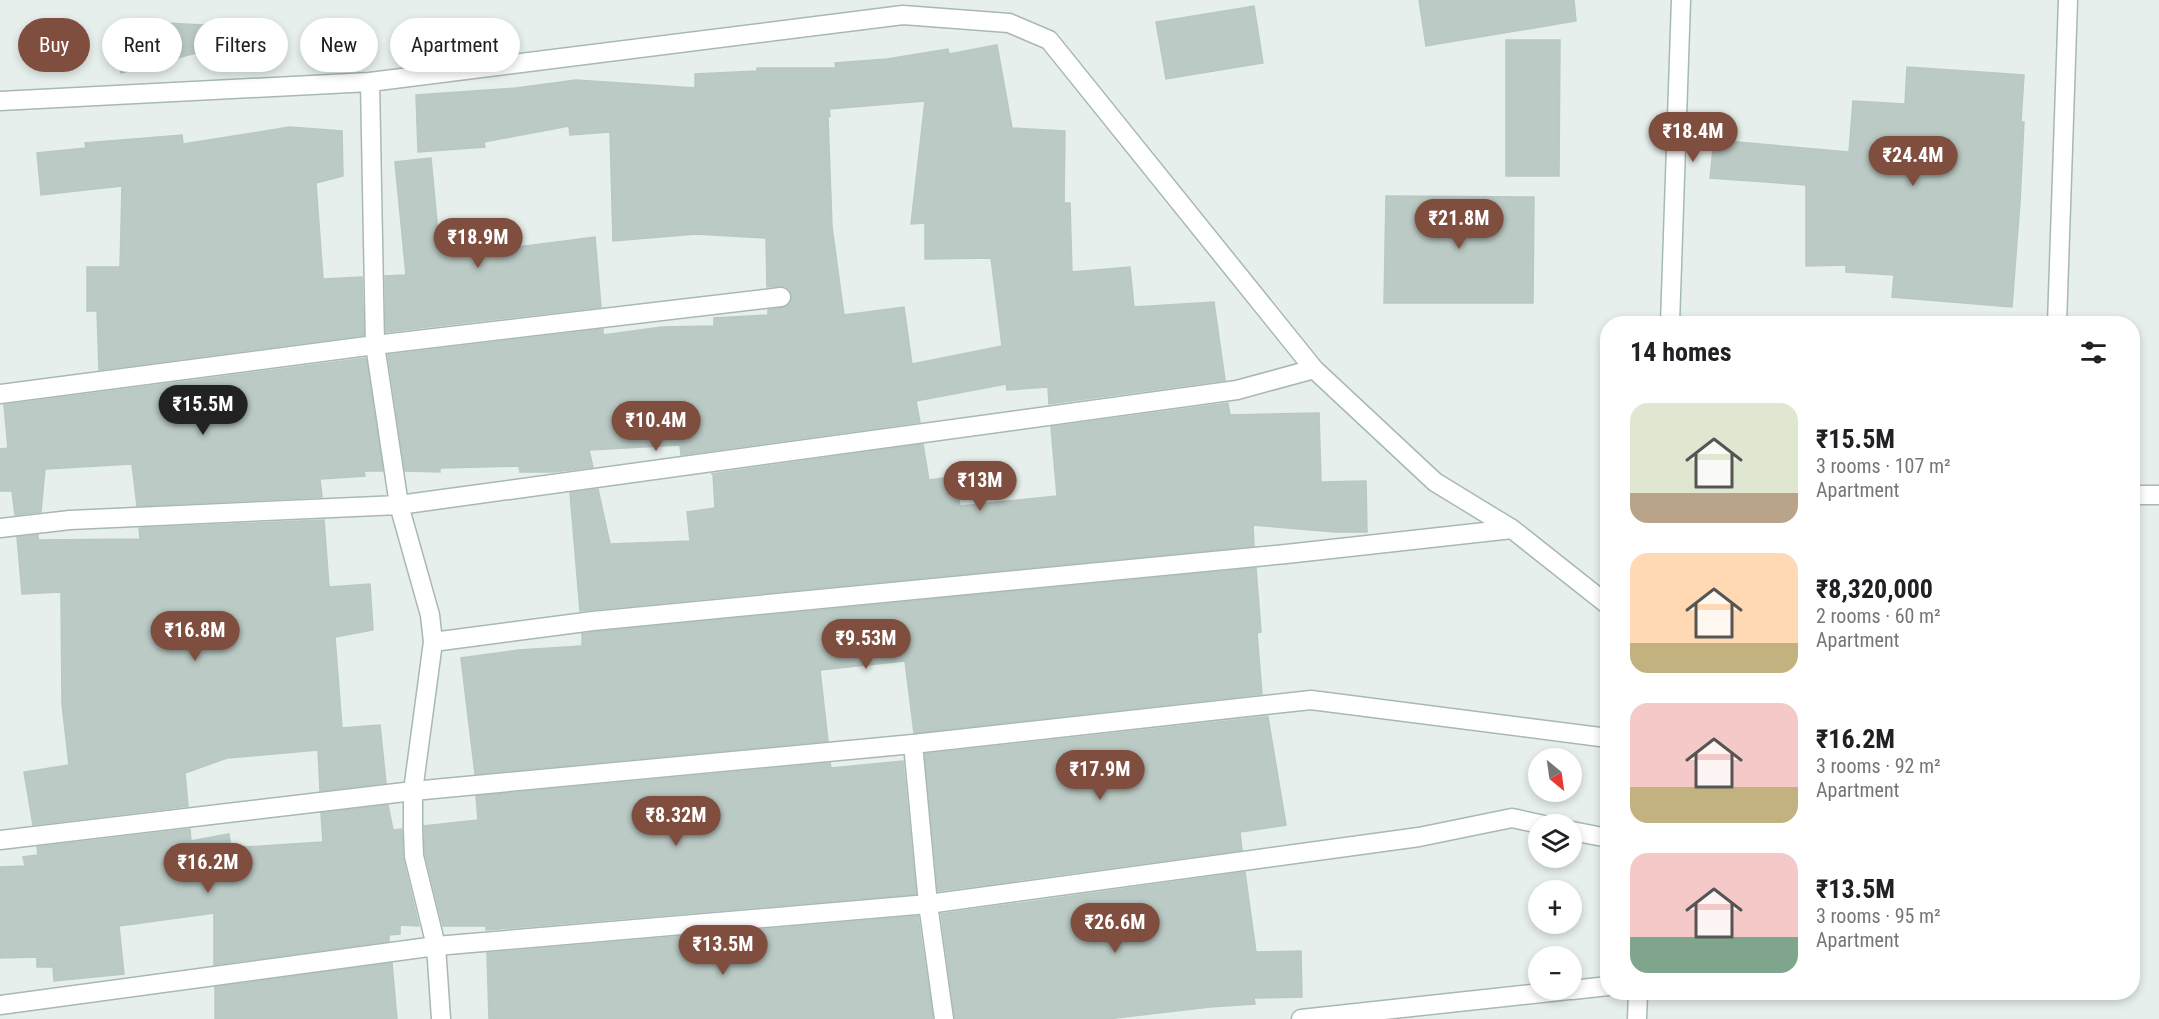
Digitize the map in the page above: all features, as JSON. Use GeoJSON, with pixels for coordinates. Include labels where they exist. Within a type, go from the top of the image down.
{"type":"FeatureCollection","features":[{"type":"Feature","properties":{"kind":"street"},"geometry":{"type":"LineString","coordinates":[[1670,316],[1681,0]]}},
{"type":"Feature","properties":{"kind":"street"},"geometry":{"type":"LineString","coordinates":[[2057,316],[2068,0]]}},
{"type":"Feature","properties":{"kind":"street"},"geometry":{"type":"LineString","coordinates":[[0,101],[370,82],[903,15],[1009,23],[1049,40],[1314,369],[1435,482],[1512,529],[1600,599]]}},
{"type":"Feature","properties":{"kind":"street"},"geometry":{"type":"LineString","coordinates":[[370,82],[375,345],[399,505],[430,615],[433,642],[413,791],[414,856],[436,946],[441,1019]]}},
{"type":"Feature","properties":{"kind":"street"},"geometry":{"type":"LineString","coordinates":[[0,394],[375,345],[782,297]]}},
{"type":"Feature","properties":{"kind":"street"},"geometry":{"type":"LineString","coordinates":[[0,528],[70,520],[399,505],[1237,390],[1314,369]]}},
{"type":"Feature","properties":{"kind":"street"},"geometry":{"type":"LineString","coordinates":[[2140,495],[2159,495]]}},
{"type":"Feature","properties":{"kind":"street"},"geometry":{"type":"LineString","coordinates":[[433,642],[593,621],[1274,555],[1512,529]]}},
{"type":"Feature","properties":{"kind":"street"},"geometry":{"type":"LineString","coordinates":[[0,840],[413,791],[913,744],[1311,700],[1600,737]]}},
{"type":"Feature","properties":{"kind":"street"},"geometry":{"type":"LineString","coordinates":[[913,744],[928,904],[944,1019]]}},
{"type":"Feature","properties":{"kind":"street"},"geometry":{"type":"LineString","coordinates":[[0,1005],[436,946],[928,904],[1419,837],[1512,818],[1528,822]]}},
{"type":"Feature","properties":{"kind":"street"},"geometry":{"type":"LineString","coordinates":[[1582,833],[1600,836]]}},
{"type":"Feature","properties":{"kind":"street"},"geometry":{"type":"LineString","coordinates":[[1582,989],[1600,987]]}},
{"type":"Feature","properties":{"kind":"street"},"geometry":{"type":"LineString","coordinates":[[1301,1019],[1528,995]]}},
{"type":"Feature","properties":{"kind":"street"},"geometry":{"type":"LineString","coordinates":[[1637,1019],[1638,1000]]}},
{"type":"Feature","properties":{"kind":"building"},"geometry":{"type":"Polygon","coordinates":[[[1419,0],[1574,0],[1576,21],[1426,46],[1419,0]]]}},
{"type":"Feature","properties":{"kind":"building"},"geometry":{"type":"Polygon","coordinates":[[[1254,6],[1263,63],[1166,79],[1156,22],[1254,6]]]}},
{"type":"Feature","properties":{"kind":"building"},"geometry":{"type":"Polygon","coordinates":[[[182,24],[194,25],[194,54],[182,57],[182,24]]]}},
{"type":"Feature","properties":{"kind":"building"},"geometry":{"type":"Polygon","coordinates":[[[1506,40],[1560,40],[1559,176],[1506,176],[1506,40]]]}},
{"type":"Feature","properties":{"kind":"building"},"geometry":{"type":"Polygon","coordinates":[[[997,45],[1012,128],[1065,131],[1064,203],[1070,203],[1072,272],[1130,267],[1134,307],[1214,302],[1225,380],[1049,404],[1048,387],[1007,390],[1006,384],[916,401],[920,422],[681,455],[680,445],[589,450],[593,467],[553,472],[520,472],[519,466],[440,468],[440,472],[405,471],[388,355],[603,329],[603,335],[662,327],[714,326],[714,318],[768,315],[768,310],[788,306],[792,296],[790,290],[785,286],[767,287],[766,238],[696,234],[613,241],[610,132],[570,135],[569,126],[484,142],[485,147],[418,152],[416,95],[516,88],[576,80],[695,88],[695,74],[757,71],[757,68],[836,68],[835,63],[887,59],[948,49],[949,54],[997,45]],[[925,101],[829,109],[832,227],[844,315],[904,307],[912,364],[1002,346],[991,258],[925,259],[925,223],[911,224],[925,101]]]}},
{"type":"Feature","properties":{"kind":"building"},"geometry":{"type":"Polygon","coordinates":[[[1907,67],[2024,75],[2020,202],[2012,307],[1892,297],[1894,275],[1846,272],[1846,265],[1806,266],[1806,185],[1710,178],[1714,140],[1849,152],[1853,101],[1905,104],[1907,67]]]}},
{"type":"Feature","properties":{"kind":"building"},"geometry":{"type":"Polygon","coordinates":[[[290,127],[342,131],[343,176],[316,183],[323,279],[362,277],[364,335],[99,370],[97,311],[87,311],[87,267],[120,267],[122,186],[41,195],[37,153],[86,148],[85,143],[182,135],[183,144],[290,127]]]}},
{"type":"Feature","properties":{"kind":"building"},"geometry":{"type":"Polygon","coordinates":[[[431,158],[438,233],[477,230],[479,252],[595,237],[601,307],[386,332],[385,276],[406,275],[395,162],[431,158]]]}},
{"type":"Feature","properties":{"kind":"building"},"geometry":{"type":"Polygon","coordinates":[[[1386,196],[1534,197],[1533,303],[1384,303],[1386,196]]]}},
{"type":"Feature","properties":{"kind":"building"},"geometry":{"type":"Polygon","coordinates":[[[366,358],[383,471],[364,471],[365,476],[320,479],[322,497],[137,506],[132,464],[45,469],[41,512],[15,515],[12,491],[0,491],[0,449],[8,448],[4,405],[366,358]]]}},
{"type":"Feature","properties":{"kind":"building"},"geometry":{"type":"Polygon","coordinates":[[[1228,403],[1230,415],[1319,413],[1321,482],[1366,481],[1367,532],[1335,532],[1253,525],[1254,546],[580,611],[570,493],[598,489],[610,544],[690,541],[687,512],[715,508],[713,474],[711,474],[923,444],[929,480],[956,476],[960,506],[1057,496],[1051,427],[1228,403]]]}},
{"type":"Feature","properties":{"kind":"building"},"geometry":{"type":"Polygon","coordinates":[[[324,520],[329,587],[370,584],[373,630],[335,637],[342,728],[380,725],[386,783],[320,791],[318,750],[227,758],[185,773],[188,806],[33,825],[24,772],[69,765],[62,704],[61,592],[22,594],[17,537],[38,535],[38,540],[140,539],[139,528],[324,520]]]}},
{"type":"Feature","properties":{"kind":"building"},"geometry":{"type":"Polygon","coordinates":[[[1256,568],[1261,632],[1257,633],[1262,694],[914,733],[905,661],[820,670],[828,741],[475,774],[461,658],[519,650],[582,646],[582,634],[594,632],[1256,568]]]}},
{"type":"Feature","properties":{"kind":"building"},"geometry":{"type":"Polygon","coordinates":[[[1268,717],[1286,825],[1240,832],[1242,850],[938,891],[925,754],[1268,717]]]}},
{"type":"Feature","properties":{"kind":"building"},"geometry":{"type":"Polygon","coordinates":[[[903,761],[916,894],[486,930],[486,926],[443,926],[425,854],[424,826],[478,820],[476,796],[830,763],[831,768],[903,761]]]}},
{"type":"Feature","properties":{"kind":"building"},"geometry":{"type":"Polygon","coordinates":[[[388,805],[393,830],[402,829],[403,859],[419,926],[400,925],[400,934],[389,935],[389,941],[214,965],[214,913],[119,926],[124,974],[54,981],[53,967],[37,967],[37,957],[0,958],[0,867],[25,866],[23,857],[38,855],[37,847],[190,829],[191,841],[229,834],[231,848],[323,842],[321,813],[388,805]]]}},
{"type":"Feature","properties":{"kind":"building"},"geometry":{"type":"Polygon","coordinates":[[[1245,872],[1256,952],[1301,951],[1302,997],[1254,998],[1255,1004],[1107,1019],[955,1019],[941,914],[1245,872]]]}},
{"type":"Feature","properties":{"kind":"building"},"geometry":{"type":"Polygon","coordinates":[[[918,916],[933,1019],[489,1019],[487,953],[918,916]]]}},
{"type":"Feature","properties":{"kind":"building"},"geometry":{"type":"Polygon","coordinates":[[[392,963],[397,1019],[215,1019],[215,987],[392,963]]]}}]}
